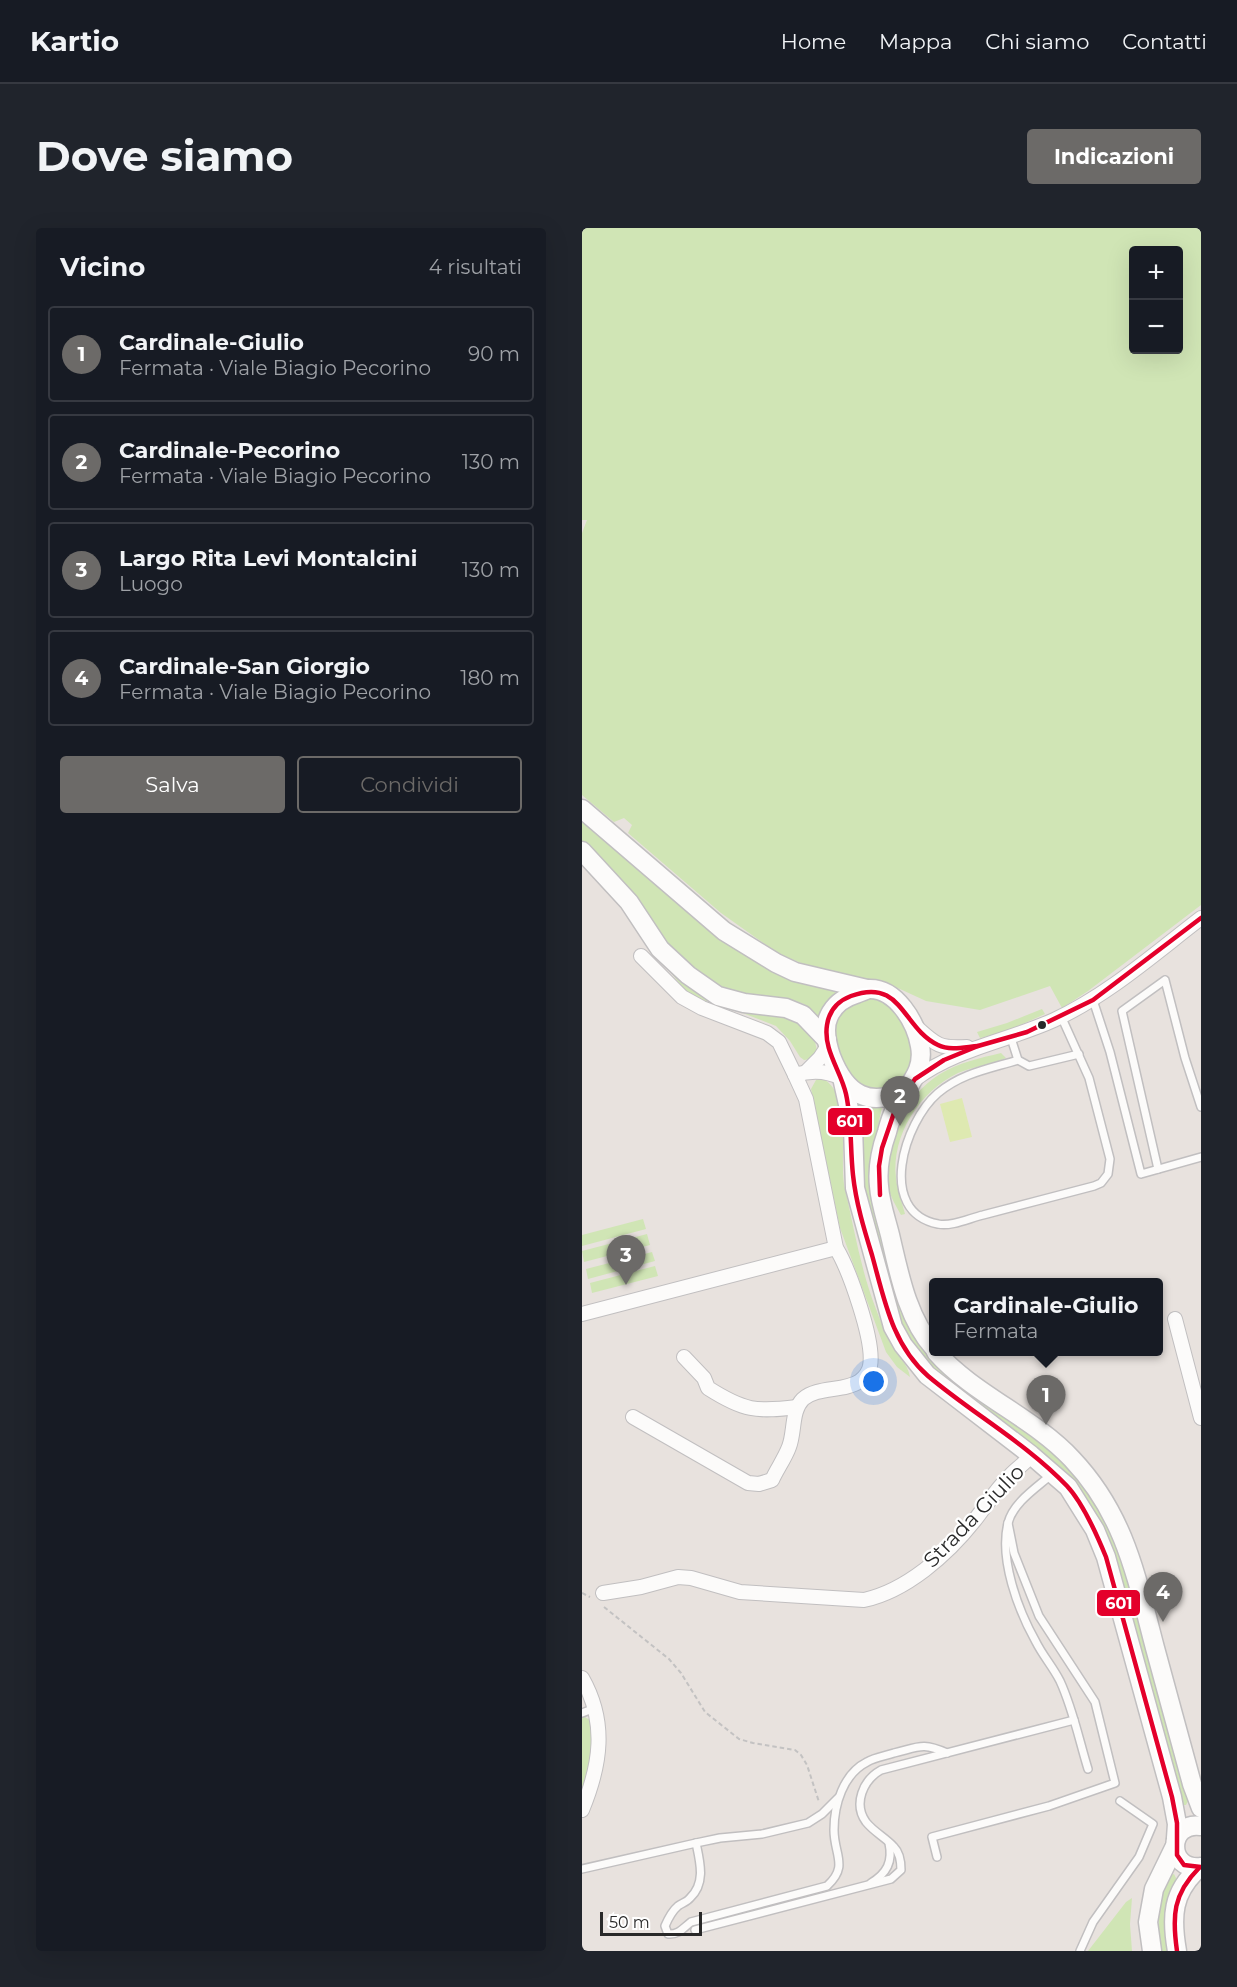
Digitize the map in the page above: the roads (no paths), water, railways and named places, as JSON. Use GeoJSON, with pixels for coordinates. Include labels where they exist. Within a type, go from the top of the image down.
{"type":"FeatureCollection","features":[{"type":"Feature","properties":{"kind":"main road"},"geometry":{"type":"LineString","coordinates":[[582,808],[724,932],[795,972],[869,989],[896,1000],[914,1025],[920,1044],[919,1070],[896,1107],[882,1148],[879,1185],[893,1250],[909,1303],[920,1330],[929,1342]]}},
{"type":"Feature","properties":{"kind":"main road"},"geometry":{"type":"LineString","coordinates":[[582,851],[629,902],[660,949],[688,975],[718,996],[744,1004],[786,1008],[803,1015],[827,1043],[842,1080],[853,1127],[855,1188],[893,1327],[903,1346],[927,1375],[1031,1455],[1068,1487],[1095,1530],[1106,1557],[1172,1797],[1177,1824],[1176,1855],[1186,1865],[1200,1867]]}},
{"type":"Feature","properties":{"kind":"main road"},"geometry":{"type":"LineString","coordinates":[[827,1043],[828,1018],[837,1003],[869,989]]}},
{"type":"Feature","properties":{"kind":"main road"},"geometry":{"type":"LineString","coordinates":[[842,1080],[851,1091],[879,1099],[895,1095],[911,1084]]}},
{"type":"Feature","properties":{"kind":"main road"},"geometry":{"type":"LineString","coordinates":[[940,1356],[963,1376],[1064,1451],[1088,1477],[1113,1514],[1130,1554],[1192,1784],[1201,1808]]}},
{"type":"Feature","properties":{"kind":"main road"},"geometry":{"type":"LineString","coordinates":[[1152,1951],[1148,1922],[1154,1889],[1175,1843],[1185,1828],[1191,1825],[1201,1826]]}},
{"type":"Feature","properties":{"kind":"main road"},"geometry":{"type":"LineString","coordinates":[[1177,1951],[1173,1928],[1176,1902],[1186,1880],[1200,1867]]}},
{"type":"Feature","properties":{"kind":"street"},"geometry":{"type":"LineString","coordinates":[[911,1084],[944,1060],[978,1046],[1011,1038],[1093,1000],[1201,918]]}},
{"type":"Feature","properties":{"kind":"street"},"geometry":{"type":"LineString","coordinates":[[641,957],[682,997],[702,1008],[767,1033],[778,1042],[801,1073],[836,1248],[851,1277],[869,1340],[870,1367],[867,1375],[858,1382],[811,1395],[797,1407],[764,1411],[745,1408],[708,1388],[704,1378],[684,1357]]}},
{"type":"Feature","properties":{"kind":"street"},"geometry":{"type":"LineString","coordinates":[[914,1025],[939,1046],[952,1048],[978,1046]]}},
{"type":"Feature","properties":{"kind":"street"},"geometry":{"type":"LineString","coordinates":[[801,1073],[820,1058],[827,1043]]}},
{"type":"Feature","properties":{"kind":"street"},"geometry":{"type":"LineString","coordinates":[[801,1073],[830,1072],[842,1080]]}},
{"type":"Feature","properties":{"kind":"street"},"geometry":{"type":"LineString","coordinates":[[582,1314],[836,1248]]}},
{"type":"Feature","properties":{"kind":"street"},"geometry":{"type":"LineString","coordinates":[[1175,1319],[1201,1418]]}},
{"type":"Feature","properties":{"kind":"street"},"geometry":{"type":"LineString","coordinates":[[633,1418],[748,1483],[759,1484],[772,1480],[789,1447],[797,1407]]}},
{"type":"Feature","properties":{"kind":"street","name":"Strada Giulio"},"geometry":{"type":"LineString","coordinates":[[598,1598],[678,1577],[691,1578],[740,1592],[864,1600],[876,1598],[924,1570],[936,1559],[965,1532],[1009,1476],[1026,1463],[1031,1455]]}},
{"type":"Feature","properties":{"kind":"street"},"geometry":{"type":"LineString","coordinates":[[582,1678],[589,1710],[600,1730],[597,1764],[582,1810]]}},
{"type":"Feature","properties":{"kind":"lane"},"geometry":{"type":"LineString","coordinates":[[1158,1169],[1122,1011],[1165,980],[1185,1058],[1201,1107]]}},
{"type":"Feature","properties":{"kind":"lane"},"geometry":{"type":"LineString","coordinates":[[1093,1000],[1110,1052],[1141,1174],[1201,1158]]}},
{"type":"Feature","properties":{"kind":"lane"},"geometry":{"type":"LineString","coordinates":[[1061,1016],[1079,1054],[1089,1078],[1110,1159],[1105,1180],[1094,1186],[944,1225],[919,1218],[904,1192],[901,1172],[908,1138],[921,1111],[938,1093],[961,1077],[980,1070],[1018,1060],[1029,1066],[1079,1054]]}},
{"type":"Feature","properties":{"kind":"lane"},"geometry":{"type":"LineString","coordinates":[[1011,1038],[1018,1060]]}},
{"type":"Feature","properties":{"kind":"lane"},"geometry":{"type":"LineString","coordinates":[[1053,1473],[1019,1504],[1008,1523],[1006,1548],[1016,1597],[1036,1643],[1060,1682],[1088,1769]]}},
{"type":"Feature","properties":{"kind":"lane"},"geometry":{"type":"LineString","coordinates":[[937,1857],[932,1837],[1049,1806],[1115,1783],[1095,1702],[1039,1616],[1014,1553],[1008,1523]]}},
{"type":"Feature","properties":{"kind":"lane"},"geometry":{"type":"LineString","coordinates":[[695,1930],[891,1879],[901,1870],[899,1855],[895,1848],[867,1823],[860,1807],[861,1796],[869,1779],[881,1770],[1074,1720]]}},
{"type":"Feature","properties":{"kind":"lane"},"geometry":{"type":"LineString","coordinates":[[584,1867],[720,1838],[762,1834],[808,1823],[822,1814],[838,1798],[849,1779],[866,1762],[926,1745],[947,1753]]}},
{"type":"Feature","properties":{"kind":"lane"},"geometry":{"type":"LineString","coordinates":[[696,1843],[701,1877],[696,1891],[689,1900],[677,1906],[669,1918],[665,1926],[668,1934],[674,1935],[680,1932],[691,1922],[828,1886],[836,1878],[840,1862],[834,1831],[838,1798]]}},
{"type":"Feature","properties":{"kind":"lane"},"geometry":{"type":"LineString","coordinates":[[1080,1951],[1093,1922],[1140,1857],[1153,1824],[1120,1801]]}},
{"type":"Feature","properties":{"kind":"lane"},"geometry":{"type":"LineString","coordinates":[[865,1886],[882,1875],[889,1864],[891,1853],[889,1843]]}},
{"type":"Feature","properties":{"kind":"place","name":"Cardinale-Pecorino"},"geometry":{"type":"Point","coordinates":[900,1126]}},
{"type":"Feature","properties":{"kind":"place","name":"Largo Rita Levi Montalcini"},"geometry":{"type":"Point","coordinates":[626,1285]}},
{"type":"Feature","properties":{"kind":"place","name":"Cardinale-Giulio"},"geometry":{"type":"Point","coordinates":[1046,1425]}},
{"type":"Feature","properties":{"kind":"place","name":"Cardinale-San Giorgio"},"geometry":{"type":"Point","coordinates":[1163,1622]}}]}
